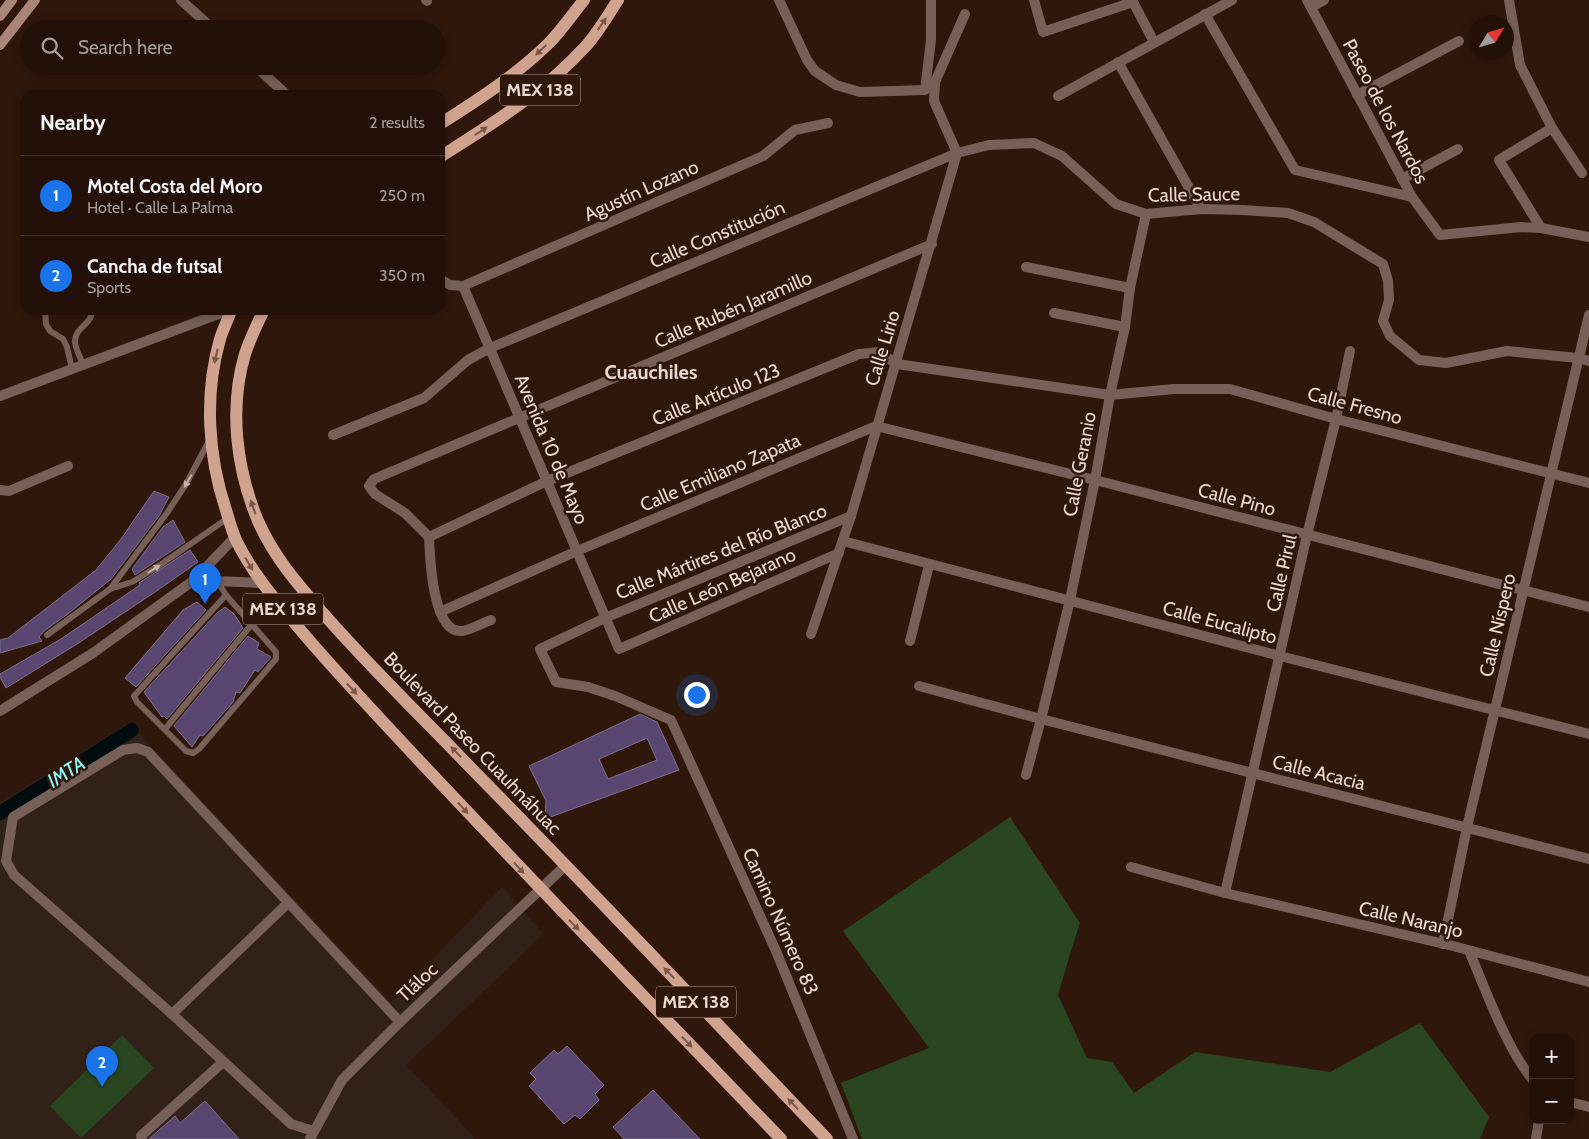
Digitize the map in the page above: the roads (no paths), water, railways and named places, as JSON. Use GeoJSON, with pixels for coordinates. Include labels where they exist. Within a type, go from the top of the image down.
{"type":"FeatureCollection","features":[{"type":"Feature","properties":{"kind":"main road","name":"MEX 138"},"geometry":{"type":"LineString","coordinates":[[445,121],[526,65],[554,38],[584,0]]}},
{"type":"Feature","properties":{"kind":"main road","name":"MEX 138"},"geometry":{"type":"LineString","coordinates":[[445,153],[540,90],[586,46],[618,0]]}},
{"type":"Feature","properties":{"kind":"main road","name":"MEX 138"},"geometry":{"type":"LineString","coordinates":[[228,315],[220,339],[213,371],[210,410],[214,466],[235,537],[261,583],[329,664],[540,890],[781,1139]]}},
{"type":"Feature","properties":{"kind":"main road","name":"Boulevard Paseo Cuauhnáhuac"},"geometry":{"type":"LineString","coordinates":[[262,315],[246,353],[239,379],[235,412],[242,470],[258,520],[284,568],[349,643],[566,865],[827,1139]]}},
{"type":"Feature","properties":{"kind":"street"},"geometry":{"type":"LineString","coordinates":[[0,16],[12,0]]}},
{"type":"Feature","properties":{"kind":"street"},"geometry":{"type":"LineString","coordinates":[[0,45],[35,0]]}},
{"type":"Feature","properties":{"kind":"street"},"geometry":{"type":"LineString","coordinates":[[181,0],[203,20]]}},
{"type":"Feature","properties":{"kind":"street"},"geometry":{"type":"LineString","coordinates":[[779,0],[807,60],[815,71],[836,85],[860,92],[925,90],[931,40],[931,0]]}},
{"type":"Feature","properties":{"kind":"street"},"geometry":{"type":"LineString","coordinates":[[1034,0],[1043,32],[1132,1],[1154,42]]}},
{"type":"Feature","properties":{"kind":"street"},"geometry":{"type":"LineString","coordinates":[[1058,96],[1232,0]]}},
{"type":"Feature","properties":{"kind":"street"},"geometry":{"type":"LineString","coordinates":[[1309,4],[1324,0]]}},
{"type":"Feature","properties":{"kind":"street"},"geometry":{"type":"LineString","coordinates":[[1510,0],[1520,65],[1552,128],[1582,173]]}},
{"type":"Feature","properties":{"kind":"street","name":"Paseo de los Nardos"},"geometry":{"type":"LineString","coordinates":[[1309,4],[1402,180],[1440,235],[1521,227],[1541,228]]}},
{"type":"Feature","properties":{"kind":"street"},"geometry":{"type":"LineString","coordinates":[[957,153],[934,102],[934,82],[965,14]]}},
{"type":"Feature","properties":{"kind":"street"},"geometry":{"type":"LineString","coordinates":[[1205,14],[1295,170],[1412,197]]}},
{"type":"Feature","properties":{"kind":"street"},"geometry":{"type":"LineString","coordinates":[[1357,94],[1459,41]]}},
{"type":"Feature","properties":{"kind":"street"},"geometry":{"type":"LineString","coordinates":[[1118,62],[1201,209]]}},
{"type":"Feature","properties":{"kind":"street"},"geometry":{"type":"LineString","coordinates":[[265,75],[281,90]]}},
{"type":"Feature","properties":{"kind":"street","name":"Agustín Lozano"},"geometry":{"type":"LineString","coordinates":[[463,286],[762,156],[795,130],[828,123]]}},
{"type":"Feature","properties":{"kind":"street"},"geometry":{"type":"LineString","coordinates":[[1552,128],[1499,160],[1541,228],[1589,236]]}},
{"type":"Feature","properties":{"kind":"street","name":"Calle Sauce"},"geometry":{"type":"LineString","coordinates":[[957,153],[990,145],[1034,143],[1062,156],[1116,204],[1146,214],[1201,209],[1243,210],[1288,213],[1314,222],[1382,264],[1388,281],[1389,300],[1383,321],[1390,336],[1418,360],[1446,363],[1507,351],[1578,358]]}},
{"type":"Feature","properties":{"kind":"street"},"geometry":{"type":"LineString","coordinates":[[1402,180],[1458,149]]}},
{"type":"Feature","properties":{"kind":"street","name":"Calle Lirio"},"geometry":{"type":"LineString","coordinates":[[810,634],[851,516],[876,426],[897,364],[957,153]]}},
{"type":"Feature","properties":{"kind":"street","name":"Calle Constitución"},"geometry":{"type":"LineString","coordinates":[[333,435],[424,398],[468,360],[490,348],[957,153]]}},
{"type":"Feature","properties":{"kind":"street","name":"Calle Geranio"},"geometry":{"type":"LineString","coordinates":[[1026,775],[1070,600],[1146,214]]}},
{"type":"Feature","properties":{"kind":"street","name":"Calle Rubén Jaramillo"},"geometry":{"type":"LineString","coordinates":[[429,537],[405,513],[375,494],[369,486],[374,478],[932,244]]}},
{"type":"Feature","properties":{"kind":"street"},"geometry":{"type":"LineString","coordinates":[[1026,267],[1130,288]]}},
{"type":"Feature","properties":{"kind":"street"},"geometry":{"type":"LineString","coordinates":[[445,282],[450,285],[463,286]]}},
{"type":"Feature","properties":{"kind":"street","name":"Avenida 10 de Mayo"},"geometry":{"type":"LineString","coordinates":[[463,286],[619,649]]}},
{"type":"Feature","properties":{"kind":"street"},"geometry":{"type":"LineString","coordinates":[[1054,313],[1125,327]]}},
{"type":"Feature","properties":{"kind":"street","name":"Calle Níspero"},"geometry":{"type":"LineString","coordinates":[[1443,944],[1467,827],[1589,314]]}},
{"type":"Feature","properties":{"kind":"street"},"geometry":{"type":"LineString","coordinates":[[0,396],[217,315]]}},
{"type":"Feature","properties":{"kind":"street","name":"Calle Pirul"},"geometry":{"type":"LineString","coordinates":[[1225,893],[1336,419],[1350,351]]}},
{"type":"Feature","properties":{"kind":"street","name":"Calle Artículo 123"},"geometry":{"type":"LineString","coordinates":[[429,537],[547,481],[859,354],[880,352],[897,364]]}},
{"type":"Feature","properties":{"kind":"street"},"geometry":{"type":"LineString","coordinates":[[1578,358],[1589,361]]}},
{"type":"Feature","properties":{"kind":"street","name":"Calle Fresno"},"geometry":{"type":"LineString","coordinates":[[897,364],[1110,395],[1174,389],[1230,390],[1589,483]]}},
{"type":"Feature","properties":{"kind":"street","name":"Calle Pino"},"geometry":{"type":"LineString","coordinates":[[876,426],[1095,480],[1589,607]]}},
{"type":"Feature","properties":{"kind":"street","name":"Calle Emiliano Zapata"},"geometry":{"type":"LineString","coordinates":[[440,612],[577,551],[876,426]]}},
{"type":"Feature","properties":{"kind":"street"},"geometry":{"type":"LineString","coordinates":[[0,490],[9,491],[68,466]]}},
{"type":"Feature","properties":{"kind":"street","name":"Calle Mártires del Río Blanco"},"geometry":{"type":"LineString","coordinates":[[670,720],[615,696],[588,687],[556,682],[540,649],[605,618],[851,516]]}},
{"type":"Feature","properties":{"kind":"street"},"geometry":{"type":"LineString","coordinates":[[0,712],[93,653],[194,580],[235,537]]}},
{"type":"Feature","properties":{"kind":"street"},"geometry":{"type":"LineString","coordinates":[[429,537],[432,582],[444,622],[454,630],[461,631],[491,620]]}},
{"type":"Feature","properties":{"kind":"street","name":"Calle Eucalipto"},"geometry":{"type":"LineString","coordinates":[[843,542],[1589,734]]}},
{"type":"Feature","properties":{"kind":"street","name":"Calle León Bejarano"},"geometry":{"type":"LineString","coordinates":[[619,649],[839,553]]}},
{"type":"Feature","properties":{"kind":"street"},"geometry":{"type":"LineString","coordinates":[[910,641],[929,565]]}},
{"type":"Feature","properties":{"kind":"street"},"geometry":{"type":"LineString","coordinates":[[194,580],[261,583]]}},
{"type":"Feature","properties":{"kind":"street","name":"Calle Acacia"},"geometry":{"type":"LineString","coordinates":[[919,686],[1589,859]]}},
{"type":"Feature","properties":{"kind":"street","name":"Camino Número 83"},"geometry":{"type":"LineString","coordinates":[[670,720],[776,951],[853,1139]]}},
{"type":"Feature","properties":{"kind":"street"},"geometry":{"type":"LineString","coordinates":[[312,1135],[291,1124],[172,1014],[14,875],[6,860],[13,817],[123,750],[137,748],[148,752],[400,1022]]}},
{"type":"Feature","properties":{"kind":"street","name":"Tláloc"},"geometry":{"type":"LineString","coordinates":[[312,1135],[342,1080],[400,1022],[566,865]]}},
{"type":"Feature","properties":{"kind":"street","name":"Calle Naranjo"},"geometry":{"type":"LineString","coordinates":[[1131,867],[1225,893],[1443,944],[1589,982]]}},
{"type":"Feature","properties":{"kind":"street"},"geometry":{"type":"LineString","coordinates":[[172,1014],[288,903]]}},
{"type":"Feature","properties":{"kind":"street"},"geometry":{"type":"LineString","coordinates":[[1469,951],[1502,1027],[1532,1079]]}},
{"type":"Feature","properties":{"kind":"street"},"geometry":{"type":"LineString","coordinates":[[142,1139],[142,1136],[223,1062]]}},
{"type":"Feature","properties":{"kind":"street"},"geometry":{"type":"LineString","coordinates":[[1574,1103],[1589,1107]]}},
{"type":"Feature","properties":{"kind":"street"},"geometry":{"type":"LineString","coordinates":[[1536,1139],[1538,1124]]}},
{"type":"Feature","properties":{"kind":"lane"},"geometry":{"type":"LineString","coordinates":[[45,315],[46,324],[50,332],[63,339],[67,346],[72,369]]}},
{"type":"Feature","properties":{"kind":"lane"},"geometry":{"type":"LineString","coordinates":[[83,365],[75,342],[76,336],[80,329],[91,319],[91,315]]}},
{"type":"Feature","properties":{"kind":"lane"},"geometry":{"type":"LineString","coordinates":[[47,635],[110,589],[186,484],[211,438]]}},
{"type":"Feature","properties":{"kind":"lane"},"geometry":{"type":"LineString","coordinates":[[110,589],[132,582],[160,565],[228,517]]}},
{"type":"Feature","properties":{"kind":"lane"},"geometry":{"type":"LineString","coordinates":[[208,566],[226,595],[276,652],[276,659],[199,749],[193,752],[186,751],[137,702],[134,696],[226,595]]}},
{"type":"Feature","properties":{"kind":"lane"},"geometry":{"type":"LineString","coordinates":[[165,730],[252,624]]}},
{"type":"Feature","properties":{"kind":"waterway","name":"IMTA"},"geometry":{"type":"LineString","coordinates":[[0,813],[132,730]]}},
{"type":"Feature","properties":{"kind":"place","name":"Motel Costa del Moro"},"geometry":{"type":"Point","coordinates":[205,604]}},
{"type":"Feature","properties":{"kind":"place","name":"Cancha de futsal"},"geometry":{"type":"Point","coordinates":[102,1087]}},
{"type":"Feature","properties":{"kind":"district","name":"Cuauchiles"},"geometry":{"type":"Point","coordinates":[651,372]}}]}
